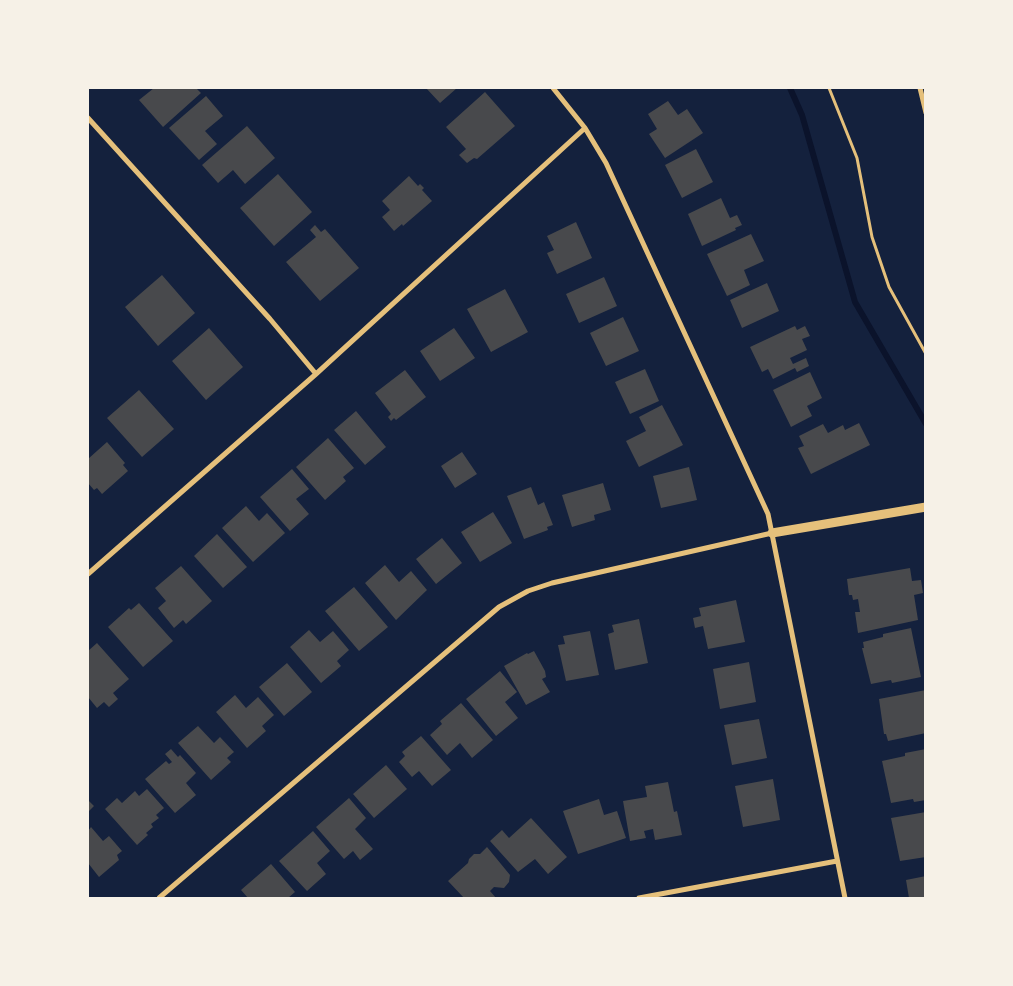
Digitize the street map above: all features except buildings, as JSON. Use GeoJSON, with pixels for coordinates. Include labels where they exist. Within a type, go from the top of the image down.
{"type":"FeatureCollection","features":[{"type":"Feature","properties":{"kind":"street"},"geometry":{"type":"LineString","coordinates":[[553,88],[585,128],[606,162],[768,514],[844,898]]}},
{"type":"Feature","properties":{"kind":"street"},"geometry":{"type":"LineString","coordinates":[[920,88],[926,113]]}},
{"type":"Feature","properties":{"kind":"street"},"geometry":{"type":"LineString","coordinates":[[88,118],[270,319],[316,374]]}},
{"type":"Feature","properties":{"kind":"street"},"geometry":{"type":"LineString","coordinates":[[88,574],[316,374],[585,128]]}},
{"type":"Feature","properties":{"kind":"street"},"geometry":{"type":"LineString","coordinates":[[159,898],[499,607],[528,591],[552,582],[772,534],[926,507]]}},
{"type":"Feature","properties":{"kind":"street"},"geometry":{"type":"LineString","coordinates":[[639,898],[837,861]]}},
{"type":"Feature","properties":{"kind":"path"},"geometry":{"type":"LineString","coordinates":[[829,88],[857,158],[872,237],[889,287],[926,354]]}},
{"type":"Feature","properties":{"kind":"waterway"},"geometry":{"type":"LineString","coordinates":[[790,88],[802,115],[855,302],[926,424]]}}]}
